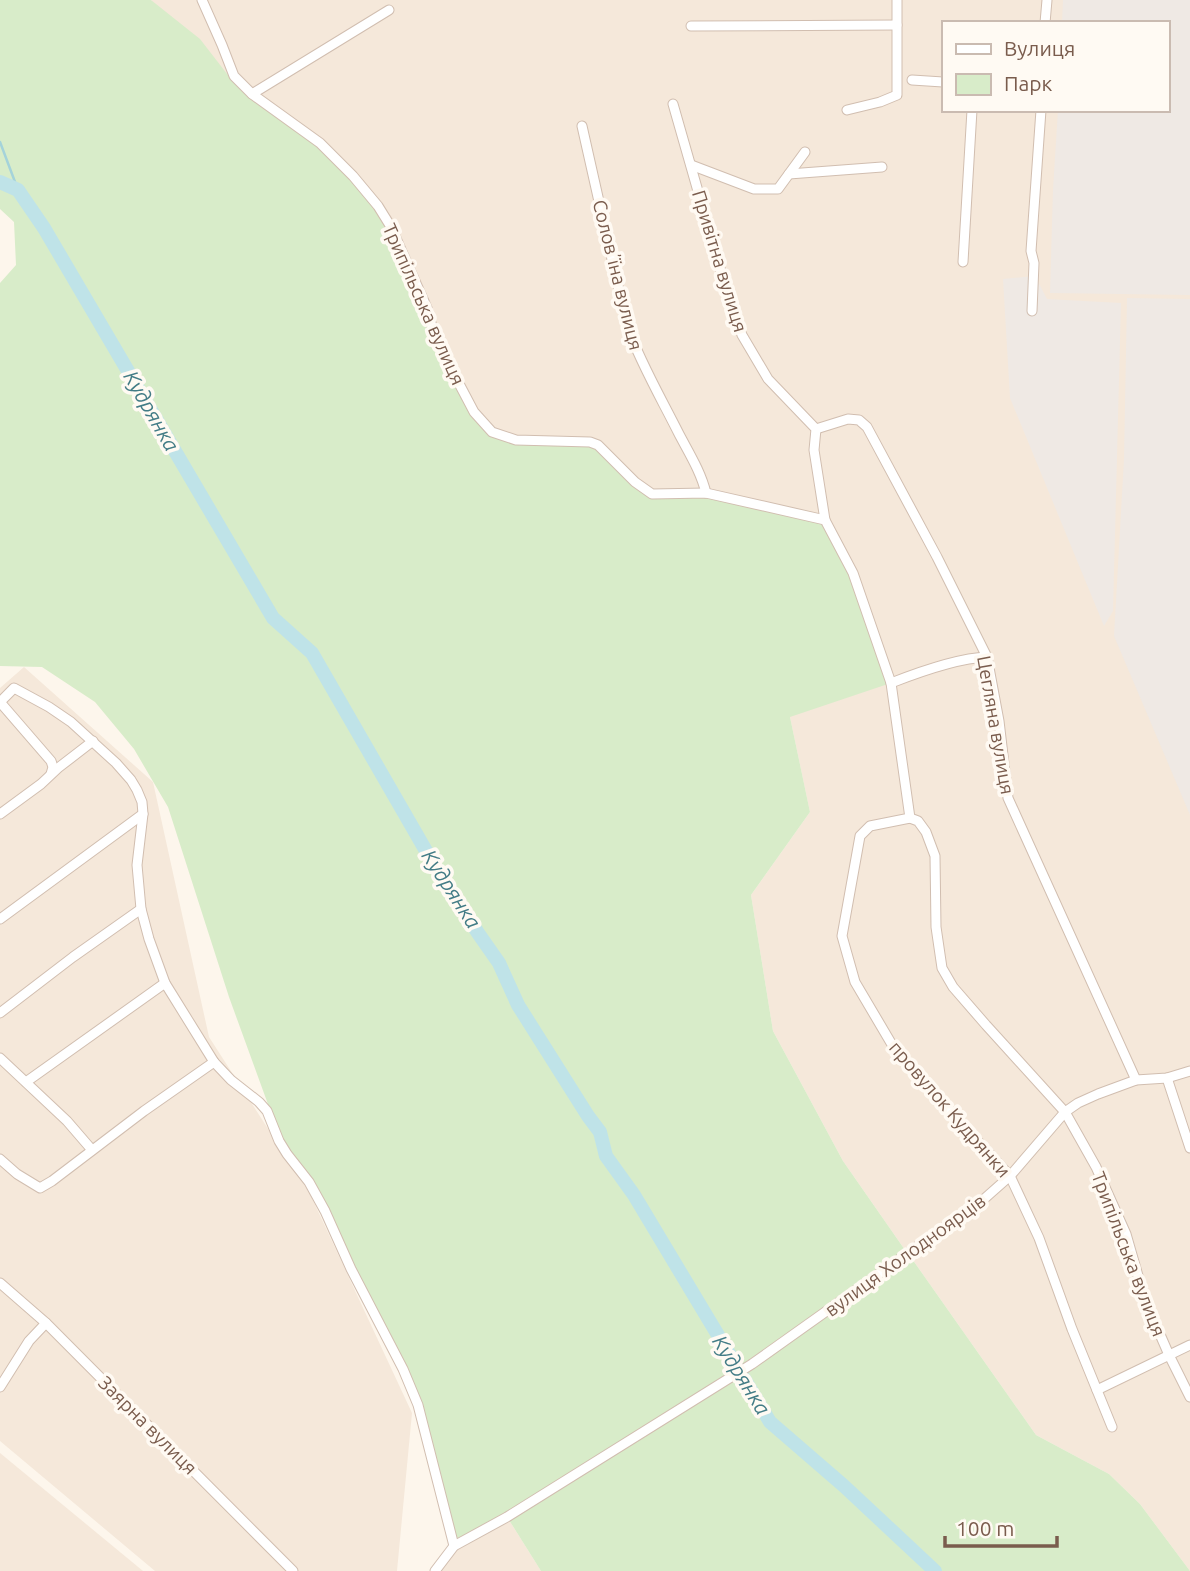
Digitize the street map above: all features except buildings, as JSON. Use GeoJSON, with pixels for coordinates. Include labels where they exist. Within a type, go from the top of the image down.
{"type":"FeatureCollection","features":[{"type":"Feature","properties":{"kind":"street","name":"Трипільська вулиця"},"geometry":{"type":"LineString","coordinates":[[202,0],[234,76],[252,94],[320,143],[378,206],[391,227],[427,308],[435,338],[474,412],[492,432],[516,440],[598,444],[635,482],[652,494],[706,493],[825,520]]}},
{"type":"Feature","properties":{"kind":"street"},"geometry":{"type":"LineString","coordinates":[[847,110],[897,95],[897,0]]}},
{"type":"Feature","properties":{"kind":"street"},"geometry":{"type":"LineString","coordinates":[[1045,21],[1047,0]]}},
{"type":"Feature","properties":{"kind":"street"},"geometry":{"type":"LineString","coordinates":[[252,94],[389,10]]}},
{"type":"Feature","properties":{"kind":"street"},"geometry":{"type":"LineString","coordinates":[[691,26],[897,25]]}},
{"type":"Feature","properties":{"kind":"street"},"geometry":{"type":"LineString","coordinates":[[912,80],[942,82]]}},
{"type":"Feature","properties":{"kind":"street","name":"Привітна вулиця"},"geometry":{"type":"LineString","coordinates":[[673,104],[728,296],[742,335],[768,379],[816,429]]}},
{"type":"Feature","properties":{"kind":"street"},"geometry":{"type":"LineString","coordinates":[[963,262],[972,112]]}},
{"type":"Feature","properties":{"kind":"street"},"geometry":{"type":"LineString","coordinates":[[1032,311],[1034,262],[1031,251],[1041,112]]}},
{"type":"Feature","properties":{"kind":"street","name":"Соловʼїна вулиця"},"geometry":{"type":"LineString","coordinates":[[582,127],[627,326],[639,357],[703,481],[706,493]]}},
{"type":"Feature","properties":{"kind":"street"},"geometry":{"type":"LineString","coordinates":[[691,165],[754,190],[778,189],[805,152]]}},
{"type":"Feature","properties":{"kind":"street"},"geometry":{"type":"LineString","coordinates":[[789,174],[882,167]]}},
{"type":"Feature","properties":{"kind":"street","name":"Цегляна вулиця"},"geometry":{"type":"LineString","coordinates":[[816,429],[848,419],[859,419],[867,427],[988,657],[1008,798],[1136,1080]]}},
{"type":"Feature","properties":{"kind":"street"},"geometry":{"type":"LineString","coordinates":[[816,429],[814,450],[825,520],[853,573],[891,683],[910,818]]}},
{"type":"Feature","properties":{"kind":"street"},"geometry":{"type":"LineString","coordinates":[[891,683],[972,658],[988,657]]}},
{"type":"Feature","properties":{"kind":"street"},"geometry":{"type":"LineString","coordinates":[[51,775],[51,761],[0,702],[14,688],[72,722],[131,780],[142,802],[143,814],[136,865],[141,909],[165,983],[214,1062],[267,1111],[279,1141],[309,1182],[325,1211],[351,1269],[403,1368],[418,1405],[454,1546],[435,1571]]}},
{"type":"Feature","properties":{"kind":"street"},"geometry":{"type":"LineString","coordinates":[[0,814],[93,741]]}},
{"type":"Feature","properties":{"kind":"street"},"geometry":{"type":"LineString","coordinates":[[0,919],[143,814]]}},
{"type":"Feature","properties":{"kind":"street","name":"Трипільська вулиця"},"geometry":{"type":"LineString","coordinates":[[910,818],[918,821],[926,832],[935,856],[936,928],[942,968],[953,987],[1065,1112],[1096,1167],[1126,1234],[1145,1300],[1190,1397]]}},
{"type":"Feature","properties":{"kind":"street","name":"провулок Кудрянки"},"geometry":{"type":"LineString","coordinates":[[910,818],[870,826],[860,836],[842,936],[855,982],[891,1043],[1010,1176],[1039,1238],[1112,1427]]}},
{"type":"Feature","properties":{"kind":"street"},"geometry":{"type":"LineString","coordinates":[[0,1013],[141,909]]}},
{"type":"Feature","properties":{"kind":"street"},"geometry":{"type":"LineString","coordinates":[[26,1082],[165,983]]}},
{"type":"Feature","properties":{"kind":"street"},"geometry":{"type":"LineString","coordinates":[[0,1058],[68,1121],[92,1150]]}},
{"type":"Feature","properties":{"kind":"street"},"geometry":{"type":"LineString","coordinates":[[0,1159],[17,1174],[40,1188],[214,1062]]}},
{"type":"Feature","properties":{"kind":"street","name":"вулиця Холодноярців"},"geometry":{"type":"LineString","coordinates":[[454,1546],[507,1517],[752,1364],[984,1199],[1010,1176],[1065,1112],[1098,1094],[1136,1080],[1167,1078],[1190,1072]]}},
{"type":"Feature","properties":{"kind":"street"},"geometry":{"type":"LineString","coordinates":[[1167,1078],[1190,1148]]}},
{"type":"Feature","properties":{"kind":"street","name":"Заярна вулиця"},"geometry":{"type":"LineString","coordinates":[[0,1283],[46,1323],[293,1571]]}},
{"type":"Feature","properties":{"kind":"street"},"geometry":{"type":"LineString","coordinates":[[0,1387],[29,1341],[46,1323]]}},
{"type":"Feature","properties":{"kind":"street"},"geometry":{"type":"LineString","coordinates":[[1097,1390],[1190,1345]]}},
{"type":"Feature","properties":{"kind":"shaded area"},"geometry":{"type":"Polygon","coordinates":[[[151,0],[1190,0],[1190,1067],[1167,1074],[1135,1076],[1076,1099],[1062,1108],[1007,1173],[981,1196],[905,1250],[843,1161],[773,1031],[751,895],[810,812],[790,717],[651,498],[490,435],[249,96],[151,0]]]}},
{"type":"Feature","properties":{"kind":"shaded area"},"geometry":{"type":"Polygon","coordinates":[[[1063,0],[1190,0],[1190,295],[1050,293],[1058,112],[1169,112],[1169,21],[1062,21],[1063,0]]]}},
{"type":"Feature","properties":{"kind":"shaded area"},"geometry":{"type":"Polygon","coordinates":[[[1035,276],[1047,299],[1121,303],[1113,611],[1104,626],[1010,398],[1003,279],[1035,276]]]}},
{"type":"Feature","properties":{"kind":"shaded area"},"geometry":{"type":"Polygon","coordinates":[[[1127,298],[1190,299],[1190,815],[1114,636],[1124,459],[1127,298]]]}},
{"type":"Feature","properties":{"kind":"shaded area"},"geometry":{"type":"Polygon","coordinates":[[[24,667],[153,782],[209,1037],[310,1194],[412,1413],[397,1571],[155,1571],[0,1441],[0,688],[24,667]]]}},
{"type":"Feature","properties":{"kind":"shaded area"},"geometry":{"type":"Polygon","coordinates":[[[1190,1075],[1190,1571],[1140,1504],[1109,1474],[1036,1435],[910,1256],[986,1202],[1068,1114],[1099,1097],[1137,1084],[1190,1075]]]}},
{"type":"Feature","properties":{"kind":"shaded area"},"geometry":{"type":"Polygon","coordinates":[[[0,1453],[143,1571],[0,1571],[0,1453]]]}},
{"type":"Feature","properties":{"kind":"shaded area"},"geometry":{"type":"Polygon","coordinates":[[[509,1520],[541,1571],[439,1571],[457,1549],[509,1520]]]}},
{"type":"Feature","properties":{"kind":"green space"},"geometry":{"type":"Polygon","coordinates":[[[0,0],[151,0],[200,39],[231,79],[318,146],[375,208],[388,229],[424,309],[490,435],[590,445],[651,498],[706,496],[823,523],[850,575],[888,684],[790,717],[810,812],[751,895],[773,1031],[843,1161],[905,1250],[749,1360],[456,1542],[420,1404],[353,1267],[281,1140],[229,997],[168,807],[134,749],[95,702],[42,667],[0,666],[0,283],[16,265],[14,222],[0,209],[0,0]]]}},
{"type":"Feature","properties":{"kind":"green space"},"geometry":{"type":"Polygon","coordinates":[[[910,1256],[1036,1435],[1109,1474],[1140,1504],[1190,1571],[541,1571],[509,1520],[910,1256]]]}},
{"type":"Feature","properties":{"kind":"waterway"},"geometry":{"type":"LineString","coordinates":[[0,142],[18,190]]}},
{"type":"Feature","properties":{"kind":"waterway","name":"Кудрянка"},"geometry":{"type":"LineString","coordinates":[[0,182],[18,190],[44,228],[273,618],[312,653],[433,863],[499,963],[518,1005],[600,1132],[606,1156],[634,1195],[770,1422],[935,1571]]}}]}
